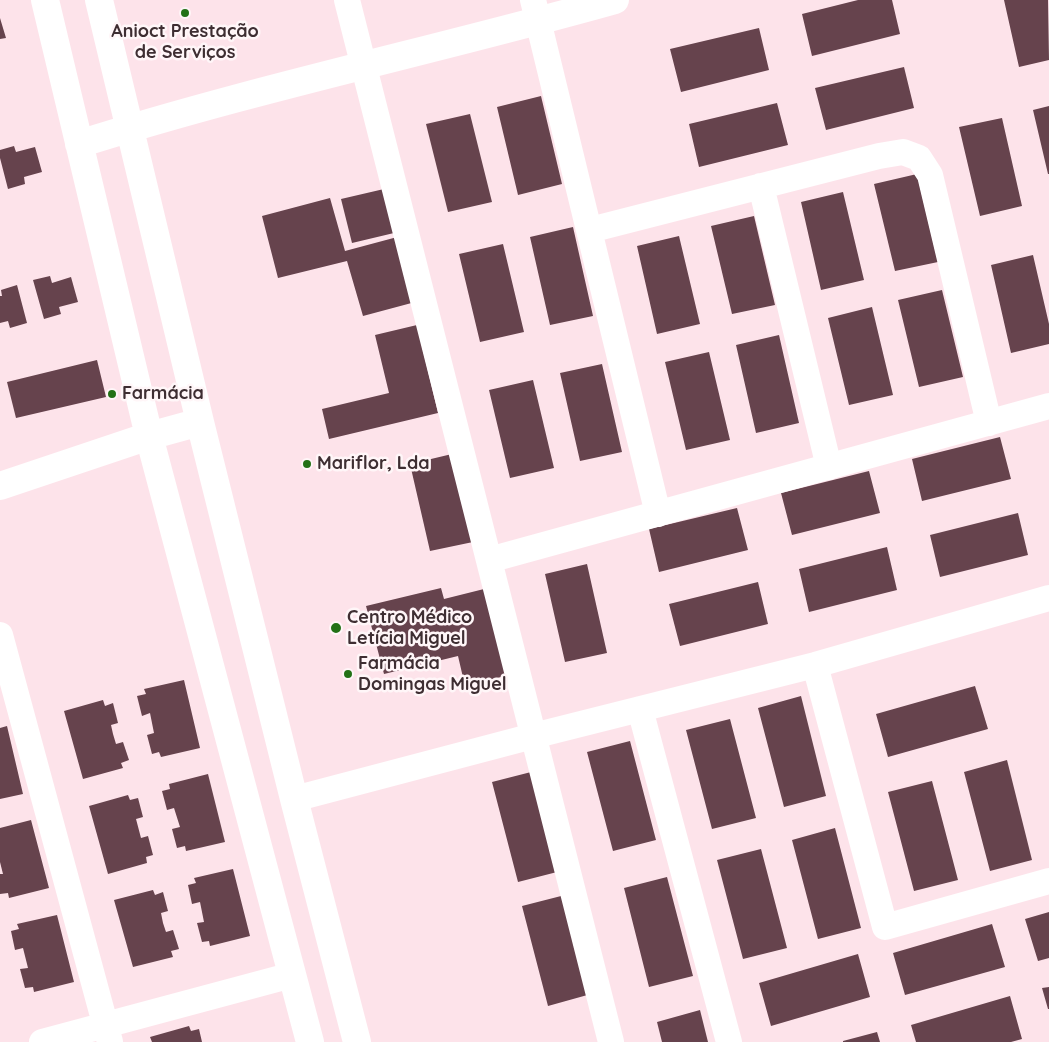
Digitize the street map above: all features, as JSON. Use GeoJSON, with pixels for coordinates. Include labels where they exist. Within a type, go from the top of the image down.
{"type":"FeatureCollection","features":[{"type":"Feature","properties":{"kind":"street"},"geometry":{"type":"LineString","coordinates":[[45,0],[149,436],[310,1042]]}},
{"type":"Feature","properties":{"kind":"street"},"geometry":{"type":"LineString","coordinates":[[99,0],[200,422],[357,1042]]}},
{"type":"Feature","properties":{"kind":"street"},"geometry":{"type":"LineString","coordinates":[[347,0],[611,1042]]}},
{"type":"Feature","properties":{"kind":"street"},"geometry":{"type":"LineString","coordinates":[[79,144],[130,128],[364,66],[536,11],[615,0]]}},
{"type":"Feature","properties":{"kind":"street"},"geometry":{"type":"LineString","coordinates":[[536,11],[658,514]]}},
{"type":"Feature","properties":{"kind":"street"},"geometry":{"type":"LineString","coordinates":[[590,230],[879,156],[903,152],[919,158],[930,175],[988,423]]}},
{"type":"Feature","properties":{"kind":"street"},"geometry":{"type":"LineString","coordinates":[[761,186],[830,467]]}},
{"type":"Feature","properties":{"kind":"street"},"geometry":{"type":"LineString","coordinates":[[489,560],[1049,406]]}},
{"type":"Feature","properties":{"kind":"street"},"geometry":{"type":"LineString","coordinates":[[2,480],[200,422]]}},
{"type":"Feature","properties":{"kind":"street"},"geometry":{"type":"LineString","coordinates":[[294,799],[533,736],[816,665],[1049,598]]}},
{"type":"Feature","properties":{"kind":"street"},"geometry":{"type":"LineString","coordinates":[[0,635],[108,1034]]}},
{"type":"Feature","properties":{"kind":"street"},"geometry":{"type":"LineString","coordinates":[[816,665],[885,927],[1049,881]]}},
{"type":"Feature","properties":{"kind":"street"},"geometry":{"type":"LineString","coordinates":[[640,709],[729,1042]]}},
{"type":"Feature","properties":{"kind":"street"},"geometry":{"type":"LineString","coordinates":[[42,1042],[108,1034],[292,975]]}},
{"type":"Feature","properties":{"kind":"building"},"geometry":{"type":"Polygon","coordinates":[[[858,0],[892,0],[900,34],[812,56],[802,14],[858,0]]]}},
{"type":"Feature","properties":{"kind":"building"},"geometry":{"type":"Polygon","coordinates":[[[1004,0],[1048,0],[1049,60],[1019,67],[1004,0]]]}},
{"type":"Feature","properties":{"kind":"building"},"geometry":{"type":"Polygon","coordinates":[[[0,18],[6,38],[0,39],[0,18]]]}},
{"type":"Feature","properties":{"kind":"building"},"geometry":{"type":"Polygon","coordinates":[[[759,28],[769,70],[681,92],[670,49],[759,28]]]}},
{"type":"Feature","properties":{"kind":"building"},"geometry":{"type":"Polygon","coordinates":[[[904,67],[914,108],[826,130],[815,88],[904,67]]]}},
{"type":"Feature","properties":{"kind":"building"},"geometry":{"type":"Polygon","coordinates":[[[541,96],[562,184],[518,195],[497,107],[541,96]]]}},
{"type":"Feature","properties":{"kind":"building"},"geometry":{"type":"Polygon","coordinates":[[[777,103],[788,145],[699,167],[689,124],[777,103]]]}},
{"type":"Feature","properties":{"kind":"building"},"geometry":{"type":"Polygon","coordinates":[[[1049,106],[1049,174],[1048,174],[1033,110],[1049,106]]]}},
{"type":"Feature","properties":{"kind":"building"},"geometry":{"type":"Polygon","coordinates":[[[470,114],[492,202],[448,212],[426,124],[470,114]]]}},
{"type":"Feature","properties":{"kind":"building"},"geometry":{"type":"Polygon","coordinates":[[[1002,118],[1022,206],[980,216],[959,127],[1002,118]]]}},
{"type":"Feature","properties":{"kind":"building"},"geometry":{"type":"Polygon","coordinates":[[[14,146],[16,152],[35,147],[42,172],[24,177],[25,184],[8,189],[0,158],[0,150],[14,146]]]}},
{"type":"Feature","properties":{"kind":"building"},"geometry":{"type":"Polygon","coordinates":[[[917,174],[938,262],[895,271],[874,184],[917,174]]]}},
{"type":"Feature","properties":{"kind":"building"},"geometry":{"type":"Polygon","coordinates":[[[384,189],[394,233],[352,243],[341,199],[384,189]]]}},
{"type":"Feature","properties":{"kind":"building"},"geometry":{"type":"Polygon","coordinates":[[[843,192],[864,280],[821,290],[801,202],[843,192]]]}},
{"type":"Feature","properties":{"kind":"building"},"geometry":{"type":"Polygon","coordinates":[[[330,198],[345,251],[401,236],[419,301],[363,316],[347,261],[278,278],[262,216],[330,198]]]}},
{"type":"Feature","properties":{"kind":"building"},"geometry":{"type":"Polygon","coordinates":[[[754,216],[775,305],[732,314],[711,226],[754,216]]]}},
{"type":"Feature","properties":{"kind":"building"},"geometry":{"type":"Polygon","coordinates":[[[573,227],[593,316],[550,325],[530,237],[573,227]]]}},
{"type":"Feature","properties":{"kind":"building"},"geometry":{"type":"Polygon","coordinates":[[[679,236],[700,324],[657,334],[637,246],[679,236]]]}},
{"type":"Feature","properties":{"kind":"building"},"geometry":{"type":"Polygon","coordinates":[[[503,244],[524,332],[480,342],[459,254],[503,244]]]}},
{"type":"Feature","properties":{"kind":"building"},"geometry":{"type":"Polygon","coordinates":[[[1033,255],[1049,324],[1049,344],[1011,353],[991,265],[1033,255]]]}},
{"type":"Feature","properties":{"kind":"building"},"geometry":{"type":"Polygon","coordinates":[[[50,276],[52,283],[71,277],[78,302],[59,307],[61,314],[44,319],[33,280],[50,276]]]}},
{"type":"Feature","properties":{"kind":"building"},"geometry":{"type":"Polygon","coordinates":[[[17,285],[27,323],[10,328],[8,321],[0,323],[0,296],[2,296],[1,290],[17,285]]]}},
{"type":"Feature","properties":{"kind":"building"},"geometry":{"type":"Polygon","coordinates":[[[942,290],[963,377],[919,387],[898,300],[942,290]]]}},
{"type":"Feature","properties":{"kind":"building"},"geometry":{"type":"Polygon","coordinates":[[[872,307],[893,395],[849,405],[828,318],[872,307]]]}},
{"type":"Feature","properties":{"kind":"building"},"geometry":{"type":"Polygon","coordinates":[[[417,325],[438,413],[329,439],[322,409],[389,393],[375,335],[417,325]]]}},
{"type":"Feature","properties":{"kind":"building"},"geometry":{"type":"Polygon","coordinates":[[[779,335],[799,423],[756,433],[736,345],[779,335]]]}},
{"type":"Feature","properties":{"kind":"building"},"geometry":{"type":"Polygon","coordinates":[[[709,352],[730,440],[686,450],[665,362],[709,352]]]}},
{"type":"Feature","properties":{"kind":"building"},"geometry":{"type":"Polygon","coordinates":[[[97,360],[106,397],[16,418],[7,382],[97,360]]]}},
{"type":"Feature","properties":{"kind":"building"},"geometry":{"type":"Polygon","coordinates":[[[602,364],[622,452],[580,461],[560,373],[602,364]]]}},
{"type":"Feature","properties":{"kind":"building"},"geometry":{"type":"Polygon","coordinates":[[[533,380],[554,468],[510,478],[489,390],[533,380]]]}},
{"type":"Feature","properties":{"kind":"building"},"geometry":{"type":"Polygon","coordinates":[[[1000,437],[1011,479],[922,501],[912,459],[1000,437]]]}},
{"type":"Feature","properties":{"kind":"building"},"geometry":{"type":"Polygon","coordinates":[[[452,454],[473,542],[430,551],[410,464],[452,454]]]}},
{"type":"Feature","properties":{"kind":"building"},"geometry":{"type":"Polygon","coordinates":[[[869,471],[880,513],[792,535],[781,493],[869,471]]]}},
{"type":"Feature","properties":{"kind":"building"},"geometry":{"type":"Polygon","coordinates":[[[737,508],[748,550],[659,572],[649,529],[737,508]]]}},
{"type":"Feature","properties":{"kind":"building"},"geometry":{"type":"Polygon","coordinates":[[[1018,513],[1028,555],[940,577],[930,535],[1018,513]]]}},
{"type":"Feature","properties":{"kind":"building"},"geometry":{"type":"Polygon","coordinates":[[[887,547],[897,590],[809,612],[799,569],[887,547]]]}},
{"type":"Feature","properties":{"kind":"building"},"geometry":{"type":"Polygon","coordinates":[[[587,564],[607,653],[565,662],[545,574],[587,564]]]}},
{"type":"Feature","properties":{"kind":"building"},"geometry":{"type":"Polygon","coordinates":[[[758,582],[768,624],[680,646],[669,604],[758,582]]]}},
{"type":"Feature","properties":{"kind":"building"},"geometry":{"type":"Polygon","coordinates":[[[441,588],[444,599],[488,588],[509,675],[465,686],[458,656],[384,674],[366,606],[441,588]]]}},
{"type":"Feature","properties":{"kind":"building"},"geometry":{"type":"Polygon","coordinates":[[[184,680],[200,748],[161,757],[159,752],[152,754],[147,735],[154,733],[150,713],[142,716],[137,696],[146,694],[144,689],[184,680]]]}},
{"type":"Feature","properties":{"kind":"building"},"geometry":{"type":"Polygon","coordinates":[[[975,686],[988,729],[888,757],[876,714],[975,686]]]}},
{"type":"Feature","properties":{"kind":"building"},"geometry":{"type":"Polygon","coordinates":[[[801,696],[826,796],[784,807],[758,708],[801,696]]]}},
{"type":"Feature","properties":{"kind":"building"},"geometry":{"type":"Polygon","coordinates":[[[103,700],[105,706],[113,703],[118,723],[111,725],[113,734],[116,744],[123,742],[129,760],[121,763],[123,768],[83,779],[64,711],[103,700]]]}},
{"type":"Feature","properties":{"kind":"building"},"geometry":{"type":"Polygon","coordinates":[[[730,719],[756,818],[712,829],[686,730],[730,719]]]}},
{"type":"Feature","properties":{"kind":"building"},"geometry":{"type":"Polygon","coordinates":[[[7,726],[23,794],[0,799],[0,728],[7,726]]]}},
{"type":"Feature","properties":{"kind":"building"},"geometry":{"type":"Polygon","coordinates":[[[630,741],[656,840],[613,851],[587,752],[630,741]]]}},
{"type":"Feature","properties":{"kind":"building"},"geometry":{"type":"Polygon","coordinates":[[[1007,760],[1032,860],[990,871],[964,772],[1007,760]]]}},
{"type":"Feature","properties":{"kind":"building"},"geometry":{"type":"Polygon","coordinates":[[[535,771],[561,871],[518,882],[492,782],[535,771]]]}},
{"type":"Feature","properties":{"kind":"building"},"geometry":{"type":"Polygon","coordinates":[[[208,774],[225,842],[186,851],[185,846],[177,848],[172,829],[180,827],[174,808],[167,810],[162,791],[170,789],[169,784],[208,774]]]}},
{"type":"Feature","properties":{"kind":"building"},"geometry":{"type":"Polygon","coordinates":[[[932,781],[958,880],[914,891],[888,792],[932,781]]]}},
{"type":"Feature","properties":{"kind":"building"},"geometry":{"type":"Polygon","coordinates":[[[128,795],[130,800],[138,798],[143,817],[136,819],[141,838],[148,836],[153,855],[146,857],[147,863],[108,874],[89,806],[128,795]]]}},
{"type":"Feature","properties":{"kind":"building"},"geometry":{"type":"Polygon","coordinates":[[[31,820],[49,888],[9,898],[8,893],[0,894],[0,874],[3,874],[0,862],[0,828],[31,820]]]}},
{"type":"Feature","properties":{"kind":"building"},"geometry":{"type":"Polygon","coordinates":[[[835,828],[861,928],[818,939],[792,840],[835,828]]]}},
{"type":"Feature","properties":{"kind":"building"},"geometry":{"type":"Polygon","coordinates":[[[761,849],[787,948],[743,959],[717,860],[761,849]]]}},
{"type":"Feature","properties":{"kind":"building"},"geometry":{"type":"Polygon","coordinates":[[[233,869],[250,936],[210,946],[209,941],[202,942],[197,923],[204,922],[200,902],[192,904],[188,885],[196,883],[194,878],[233,869]]]}},
{"type":"Feature","properties":{"kind":"building"},"geometry":{"type":"Polygon","coordinates":[[[667,877],[693,976],[649,987],[624,888],[667,877]]]}},
{"type":"Feature","properties":{"kind":"building"},"geometry":{"type":"Polygon","coordinates":[[[153,890],[155,895],[163,892],[168,911],[161,913],[163,923],[166,932],[173,930],[179,949],[171,951],[173,957],[133,967],[114,900],[153,890]]]}},
{"type":"Feature","properties":{"kind":"building"},"geometry":{"type":"Polygon","coordinates":[[[565,895],[591,994],[548,1006],[522,906],[565,895]]]}},
{"type":"Feature","properties":{"kind":"building"},"geometry":{"type":"Polygon","coordinates":[[[1049,912],[1049,958],[1038,961],[1025,919],[1049,912]]]}},
{"type":"Feature","properties":{"kind":"building"},"geometry":{"type":"Polygon","coordinates":[[[57,915],[74,982],[34,992],[33,987],[25,988],[20,969],[28,968],[23,948],[15,950],[11,931],[19,929],[17,924],[57,915]]]}},
{"type":"Feature","properties":{"kind":"building"},"geometry":{"type":"Polygon","coordinates":[[[992,924],[1005,967],[905,995],[893,953],[992,924]]]}},
{"type":"Feature","properties":{"kind":"building"},"geometry":{"type":"Polygon","coordinates":[[[858,954],[870,997],[771,1026],[759,983],[858,954]]]}},
{"type":"Feature","properties":{"kind":"building"},"geometry":{"type":"Polygon","coordinates":[[[1049,987],[1049,1009],[1048,1009],[1042,988],[1049,987]]]}},
{"type":"Feature","properties":{"kind":"building"},"geometry":{"type":"Polygon","coordinates":[[[1010,996],[1022,1039],[1011,1042],[916,1042],[911,1025],[1010,996]]]}},
{"type":"Feature","properties":{"kind":"building"},"geometry":{"type":"Polygon","coordinates":[[[700,1010],[708,1042],[662,1042],[657,1022],[700,1010]]]}},
{"type":"Feature","properties":{"kind":"building"},"geometry":{"type":"Polygon","coordinates":[[[189,1026],[191,1031],[199,1029],[202,1042],[152,1042],[150,1037],[189,1026]]]}},
{"type":"Feature","properties":{"kind":"building"},"geometry":{"type":"Polygon","coordinates":[[[877,1032],[880,1042],[843,1042],[843,1041],[877,1032]]]}},
{"type":"Feature","properties":{"kind":"place","name":"Anioct Prestação de Serviços"},"geometry":{"type":"Point","coordinates":[185,13]}},
{"type":"Feature","properties":{"kind":"place","name":"Farmácia"},"geometry":{"type":"Point","coordinates":[112,394]}},
{"type":"Feature","properties":{"kind":"place","name":"Mariflor, Lda"},"geometry":{"type":"Point","coordinates":[307,464]}},
{"type":"Feature","properties":{"kind":"place","name":"Centro Médico Letícia Miguel"},"geometry":{"type":"Point","coordinates":[336,628]}},
{"type":"Feature","properties":{"kind":"place","name":"Farmácia Domingas Miguel"},"geometry":{"type":"Point","coordinates":[348,674]}}]}
